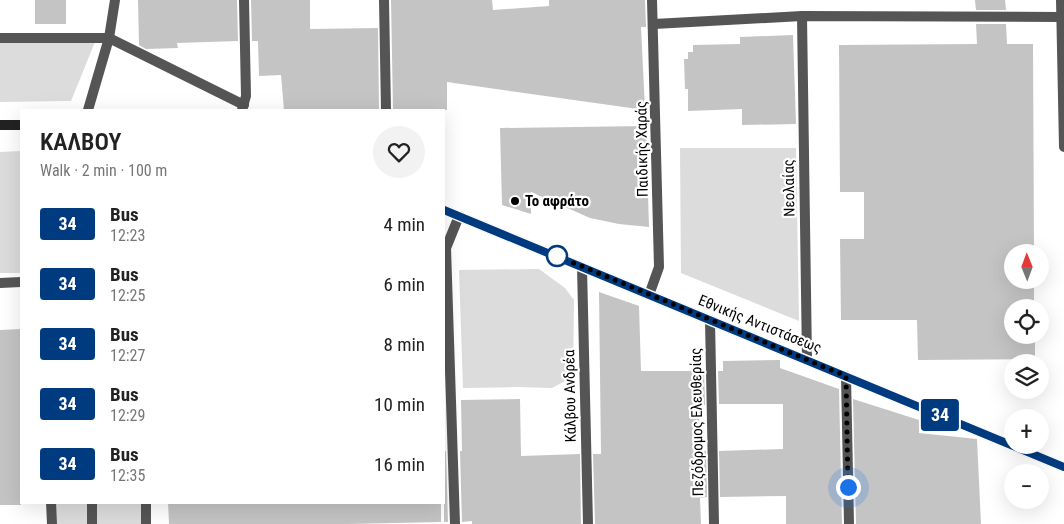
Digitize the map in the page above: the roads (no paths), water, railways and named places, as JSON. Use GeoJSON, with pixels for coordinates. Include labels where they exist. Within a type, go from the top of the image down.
{"type":"FeatureCollection","features":[{"type":"Feature","properties":{"kind":"main road"},"geometry":{"type":"LineString","coordinates":[[0,125],[20,125]]}},
{"type":"Feature","properties":{"kind":"main road","name":"Εθνικής Αντιστάσεως"},"geometry":{"type":"LineString","coordinates":[[445,210],[1064,468]]}},
{"type":"Feature","properties":{"kind":"street"},"geometry":{"type":"LineString","coordinates":[[88,109],[109,38],[116,0]]}},
{"type":"Feature","properties":{"kind":"street"},"geometry":{"type":"LineString","coordinates":[[0,38],[109,38],[243,108],[246,88],[244,0]]}},
{"type":"Feature","properties":{"kind":"street"},"geometry":{"type":"LineString","coordinates":[[384,0],[386,109]]}},
{"type":"Feature","properties":{"kind":"street","name":"Παιδικής Χαράς"},"geometry":{"type":"LineString","coordinates":[[648,295],[659,267],[652,0]]}},
{"type":"Feature","properties":{"kind":"street"},"geometry":{"type":"LineString","coordinates":[[1061,0],[1064,147]]}},
{"type":"Feature","properties":{"kind":"street"},"geometry":{"type":"LineString","coordinates":[[654,24],[802,16],[1061,17]]}},
{"type":"Feature","properties":{"kind":"street","name":"Νεολαίας"},"geometry":{"type":"LineString","coordinates":[[802,16],[807,360]]}},
{"type":"Feature","properties":{"kind":"street"},"geometry":{"type":"LineString","coordinates":[[455,524],[447,391],[445,274],[446,243],[459,216]]}},
{"type":"Feature","properties":{"kind":"street","name":"Κάλβου Ανδρέα"},"geometry":{"type":"LineString","coordinates":[[582,267],[588,524]]}},
{"type":"Feature","properties":{"kind":"street"},"geometry":{"type":"LineString","coordinates":[[0,283],[20,282]]}},
{"type":"Feature","properties":{"kind":"street","name":"Πεζόδρομος Ελευθερίας"},"geometry":{"type":"LineString","coordinates":[[710,320],[714,524]]}},
{"type":"Feature","properties":{"kind":"street"},"geometry":{"type":"LineString","coordinates":[[846,376],[849,524]]}},
{"type":"Feature","properties":{"kind":"street"},"geometry":{"type":"LineString","coordinates":[[51,504],[52,524]]}},
{"type":"Feature","properties":{"kind":"street"},"geometry":{"type":"LineString","coordinates":[[92,504],[92,524]]}},
{"type":"Feature","properties":{"kind":"street"},"geometry":{"type":"LineString","coordinates":[[146,504],[146,524]]}},
{"type":"Feature","properties":{"kind":"place","name":"Το αφράτο"},"geometry":{"type":"Point","coordinates":[515,201]}}]}
